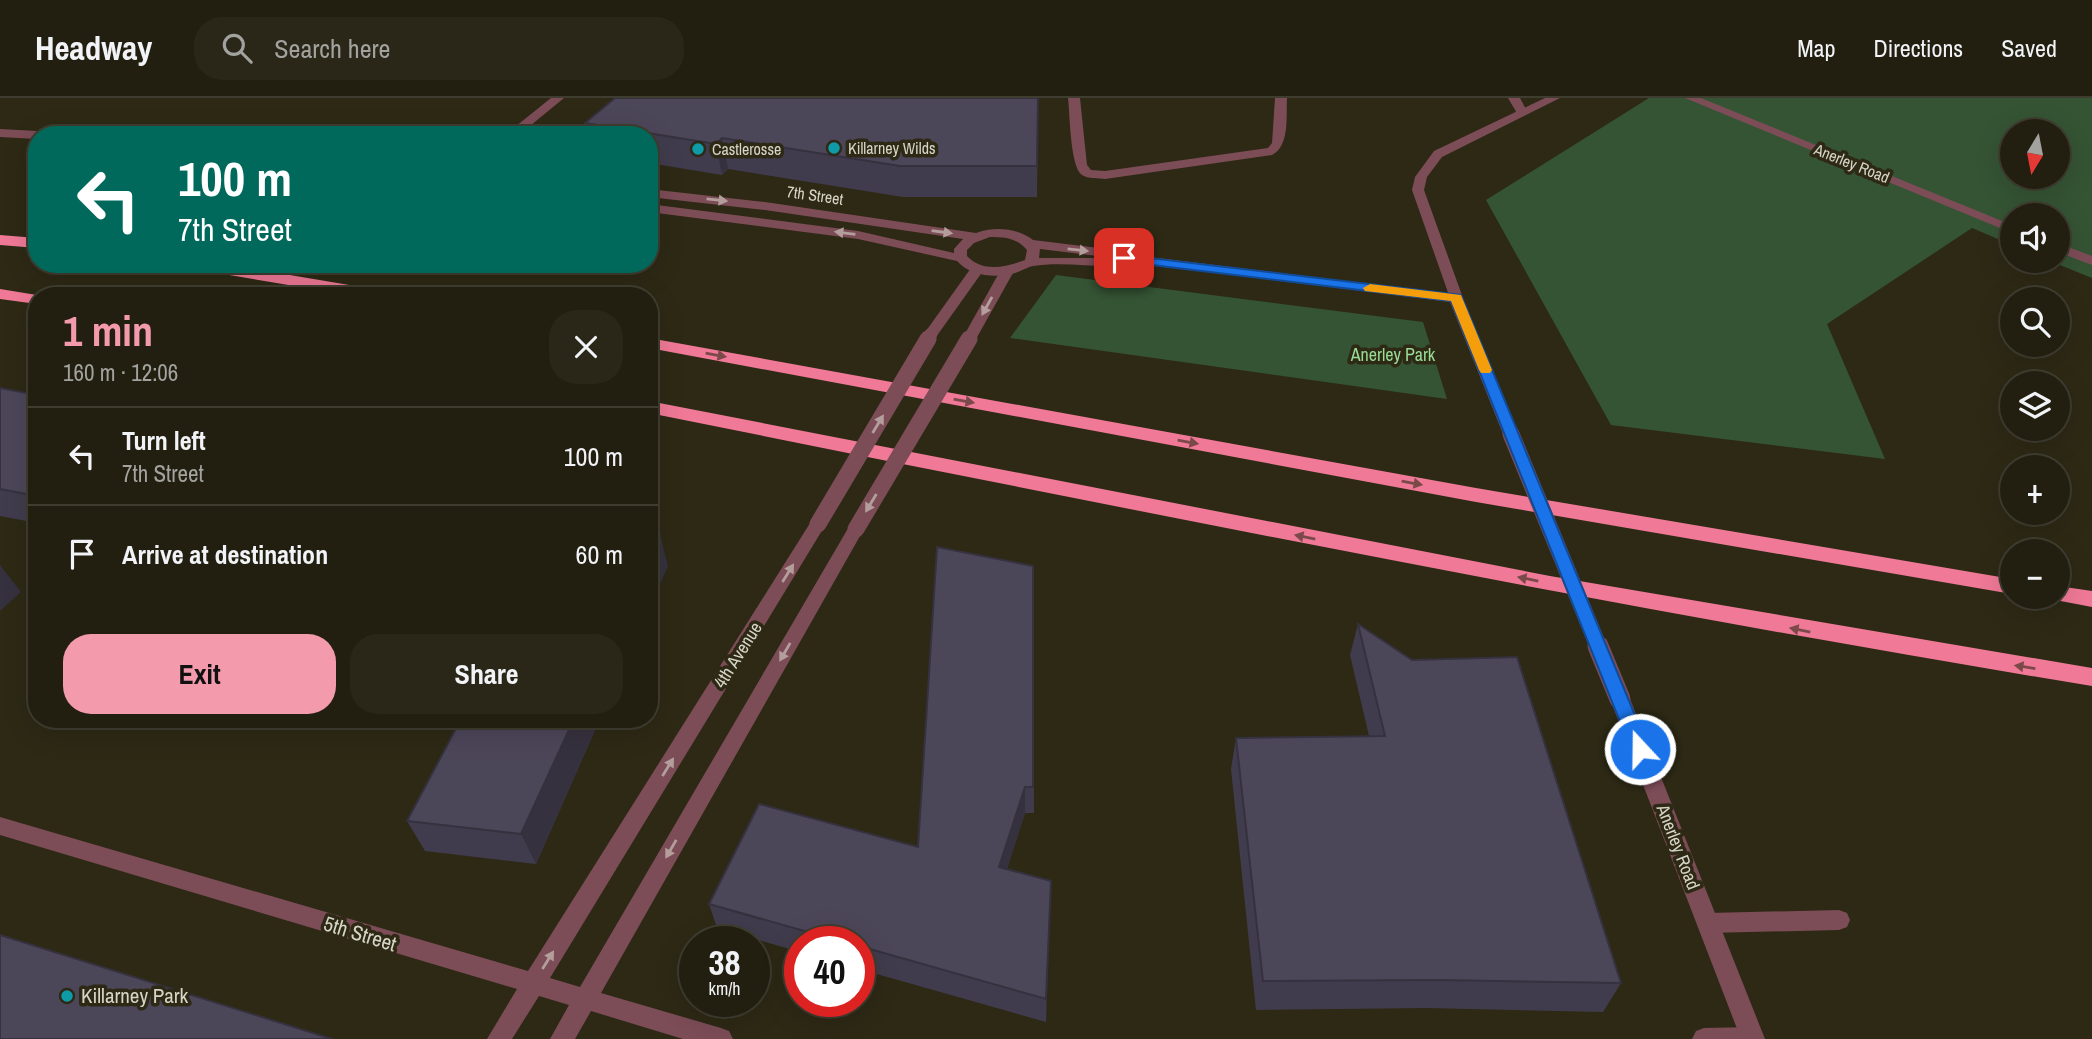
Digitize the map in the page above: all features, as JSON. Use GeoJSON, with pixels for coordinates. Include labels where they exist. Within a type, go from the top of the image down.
{"type":"FeatureCollection","features":[{"type":"Feature","properties":{"kind":"highway"},"geometry":{"type":"LineString","coordinates":[[0,240],[28,242]]}},
{"type":"Feature","properties":{"kind":"highway"},"geometry":{"type":"LineString","coordinates":[[247,273],[331,287]]}},
{"type":"Feature","properties":{"kind":"highway"},"geometry":{"type":"LineString","coordinates":[[0,294],[28,298]]}},
{"type":"Feature","properties":{"kind":"highway"},"geometry":{"type":"LineString","coordinates":[[658,345],[1503,499],[2000,585]]}},
{"type":"Feature","properties":{"kind":"highway"},"geometry":{"type":"LineString","coordinates":[[658,409],[1348,546],[1868,642],[2092,677]]}},
{"type":"Feature","properties":{"kind":"highway"},"geometry":{"type":"LineString","coordinates":[[2070,596],[2092,599]]}},
{"type":"Feature","properties":{"kind":"street"},"geometry":{"type":"LineString","coordinates":[[523,126],[558,98]]}},
{"type":"Feature","properties":{"kind":"street"},"geometry":{"type":"LineString","coordinates":[[1074,98],[1081,165],[1087,173],[1105,175],[1272,150],[1278,143],[1281,98]]}},
{"type":"Feature","properties":{"kind":"street"},"geometry":{"type":"LineString","coordinates":[[1514,98],[1522,113]]}},
{"type":"Feature","properties":{"kind":"street","name":"Anerley Road"},"geometry":{"type":"LineString","coordinates":[[1554,98],[1438,154],[1420,177],[1418,190],[1456,298],[1620,699],[1753,1039]]}},
{"type":"Feature","properties":{"kind":"street","name":"Anerley Road"},"geometry":{"type":"LineString","coordinates":[[1690,98],[2000,224]]}},
{"type":"Feature","properties":{"kind":"street"},"geometry":{"type":"LineString","coordinates":[[0,133],[28,135]]}},
{"type":"Feature","properties":{"kind":"street","name":"7th Street"},"geometry":{"type":"LineString","coordinates":[[658,194],[765,206],[975,237],[1002,233],[1016,235],[1031,244]]}},
{"type":"Feature","properties":{"kind":"street"},"geometry":{"type":"LineString","coordinates":[[752,221],[765,206]]}},
{"type":"Feature","properties":{"kind":"street","name":"7th Street"},"geometry":{"type":"LineString","coordinates":[[658,209],[858,235],[960,258]]}},
{"type":"Feature","properties":{"kind":"street"},"geometry":{"type":"LineString","coordinates":[[975,237],[960,250],[960,258],[976,271],[1006,273],[1031,262],[1104,264],[1124,258]]}},
{"type":"Feature","properties":{"kind":"street"},"geometry":{"type":"LineString","coordinates":[[1031,262],[1034,255],[1031,244],[1107,253],[1124,258],[1456,298]]}},
{"type":"Feature","properties":{"kind":"street"},"geometry":{"type":"LineString","coordinates":[[2070,252],[2092,261]]}},
{"type":"Feature","properties":{"kind":"street","name":"4th Avenue"},"geometry":{"type":"LineString","coordinates":[[499,1039],[818,524],[931,334],[976,271]]}},
{"type":"Feature","properties":{"kind":"street"},"geometry":{"type":"LineString","coordinates":[[562,1039],[1006,273]]}},
{"type":"Feature","properties":{"kind":"street","name":"5th Street"},"geometry":{"type":"LineString","coordinates":[[0,827],[533,986],[721,1039]]}},
{"type":"Feature","properties":{"kind":"street"},"geometry":{"type":"LineString","coordinates":[[1708,923],[1839,920]]}},
{"type":"Feature","properties":{"kind":"street"},"geometry":{"type":"LineString","coordinates":[[1704,1039],[1753,1039]]}},
{"type":"Feature","properties":{"kind":"green space"},"geometry":{"type":"Polygon","coordinates":[[[1649,98],[2092,98],[2092,278],[2070,269],[2070,203],[2000,203],[2000,240],[1972,228],[1827,324],[1885,459],[1611,425],[1486,200],[1649,98]]]}},
{"type":"Feature","properties":{"kind":"green space","name":"Anerley Park"},"geometry":{"type":"Polygon","coordinates":[[[1056,275],[1423,322],[1447,399],[1010,338],[1056,275]]]}},
{"type":"Feature","properties":{"kind":"building"},"geometry":{"type":"Polygon","coordinates":[[[615,98],[1038,98],[1037,166],[900,166],[722,138],[716,144],[658,135],[658,126],[604,126],[585,123],[615,98]]]}},
{"type":"Feature","properties":{"kind":"building"},"geometry":{"type":"Polygon","coordinates":[[[0,388],[28,393],[28,494],[0,489],[0,388]]]}},
{"type":"Feature","properties":{"kind":"building"},"geometry":{"type":"Polygon","coordinates":[[[937,547],[1033,566],[1033,787],[1025,787],[999,867],[1051,881],[1046,999],[875,951],[875,926],[787,926],[709,904],[759,804],[918,847],[937,547]]]}},
{"type":"Feature","properties":{"kind":"building"},"geometry":{"type":"Polygon","coordinates":[[[1358,624],[1412,660],[1517,657],[1621,983],[1263,981],[1236,738],[1385,736],[1358,624]]]}},
{"type":"Feature","properties":{"kind":"building"},"geometry":{"type":"Polygon","coordinates":[[[456,728],[570,728],[521,834],[407,821],[456,728]]]}},
{"type":"Feature","properties":{"kind":"building","name":"Killarney Park"},"geometry":{"type":"Polygon","coordinates":[[[0,935],[332,1039],[0,1039],[0,935]]]}},
{"type":"Feature","properties":{"kind":"slow traffic"},"geometry":{"type":"LineString","coordinates":[[1370,288],[1456,298],[1485,370]]}},
{"type":"Feature","properties":{"kind":"place","name":"Killarney Wilds"},"geometry":{"type":"Point","coordinates":[834,148]}},
{"type":"Feature","properties":{"kind":"place","name":"Castlerosse"},"geometry":{"type":"Point","coordinates":[698,149]}},
{"type":"Feature","properties":{"kind":"place","name":"Killarney Park"},"geometry":{"type":"Point","coordinates":[67,996]}},
{"type":"Feature","properties":{"kind":"route"},"geometry":{"type":"LineString","coordinates":[[1124,258],[1456,298],[1640,749]]}}]}
